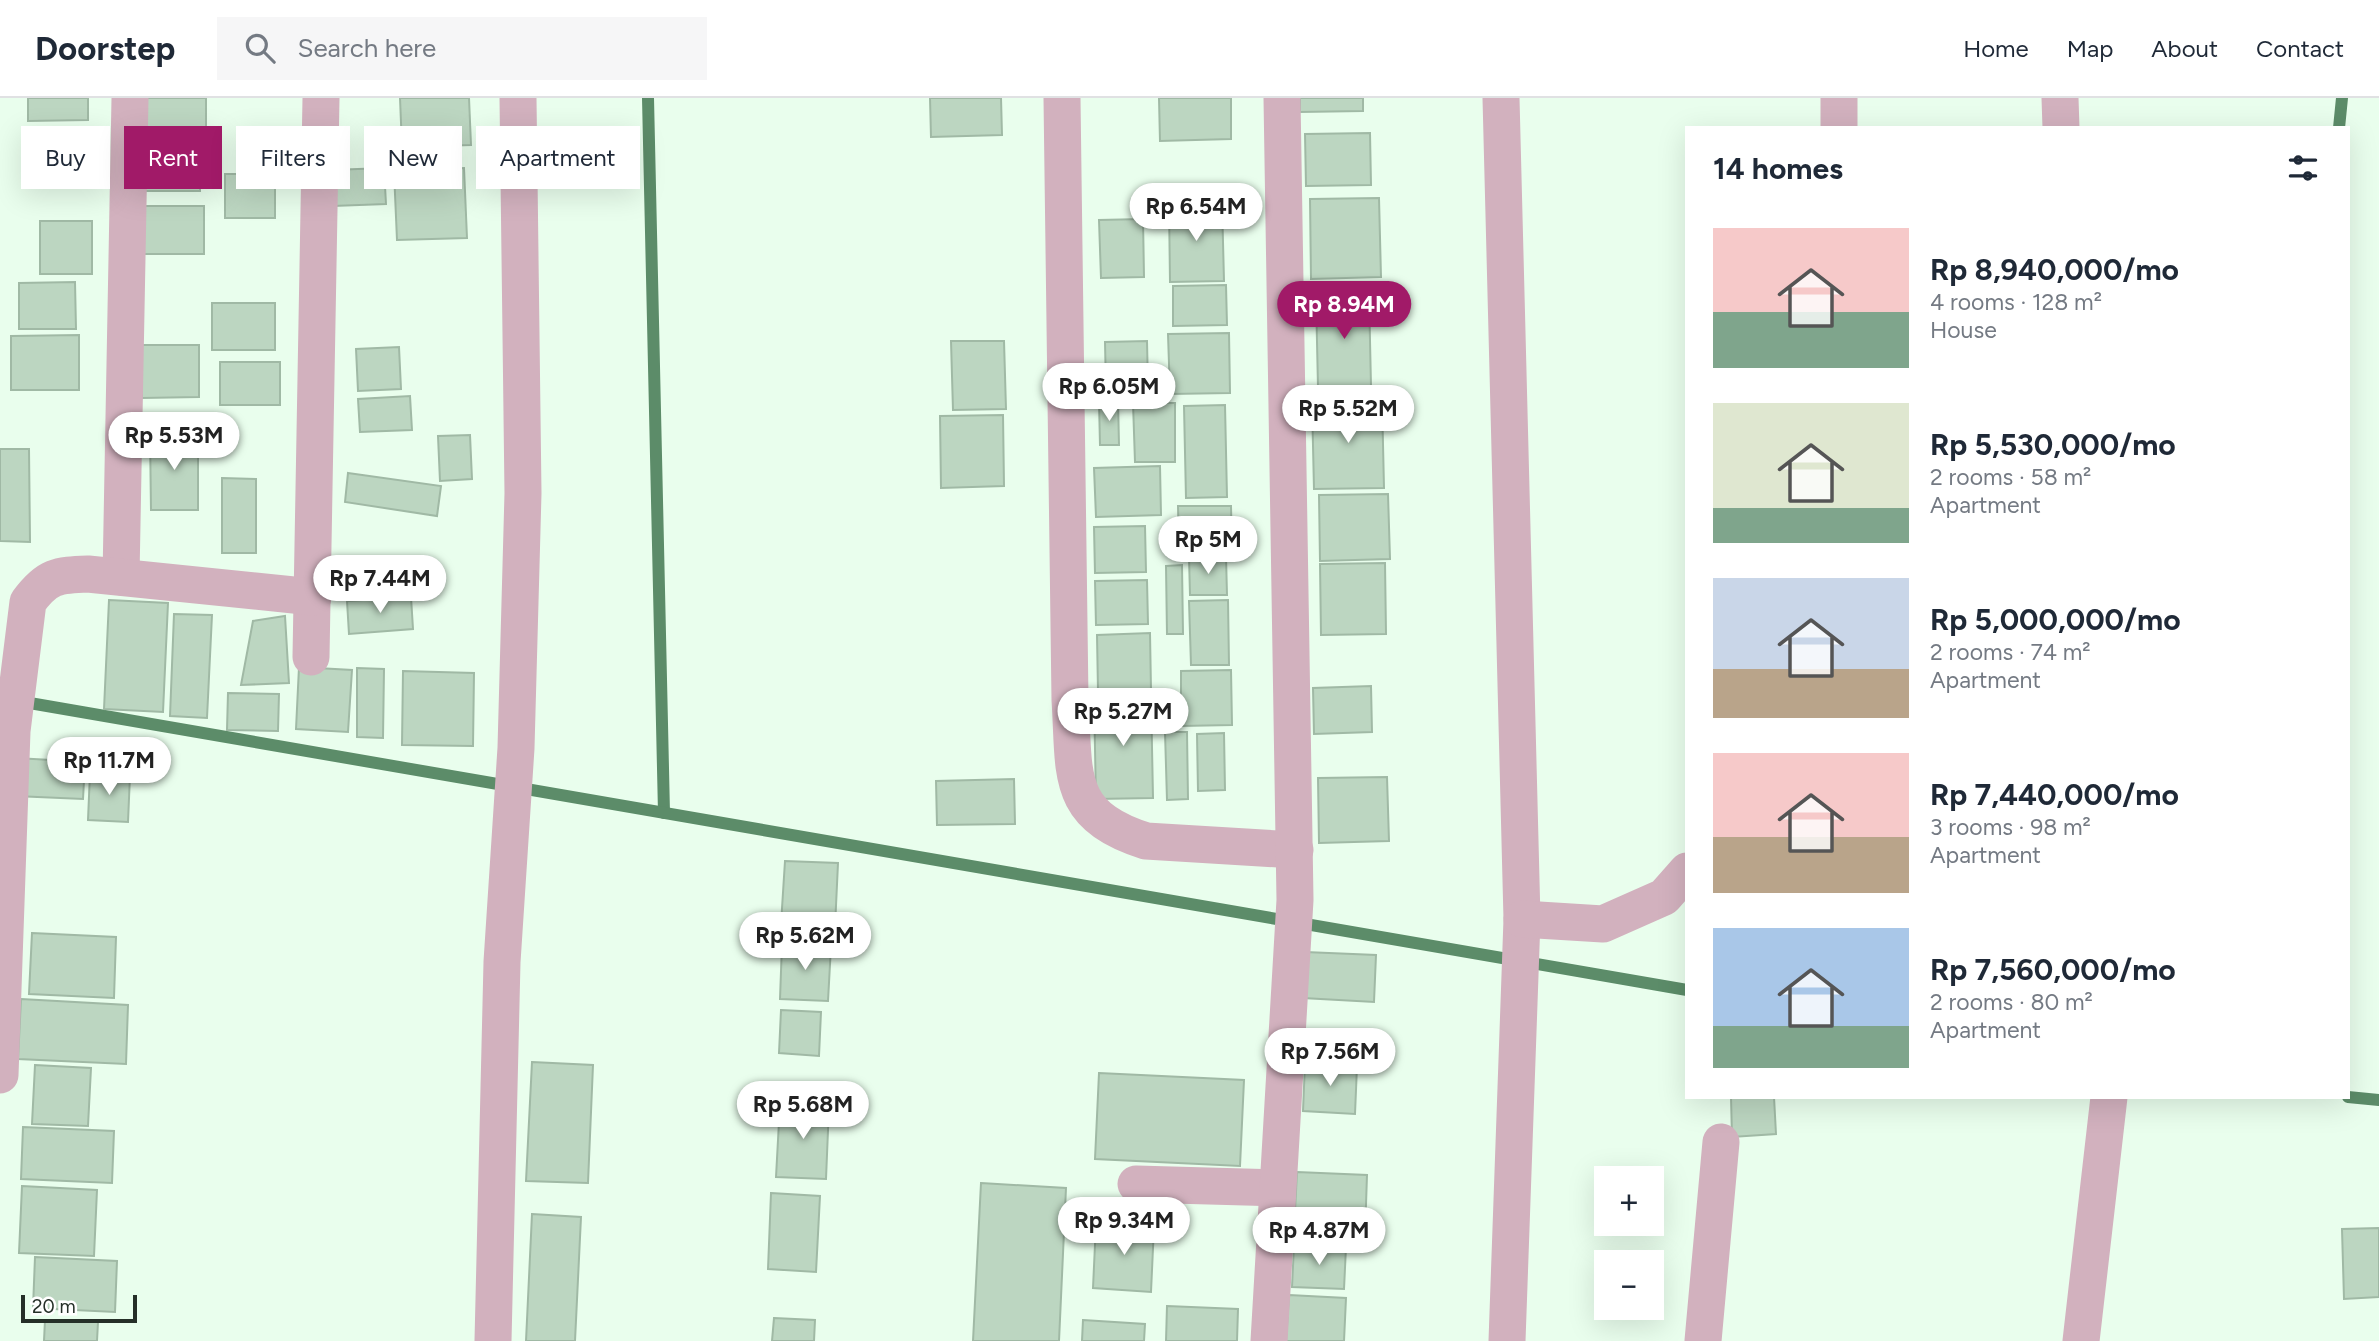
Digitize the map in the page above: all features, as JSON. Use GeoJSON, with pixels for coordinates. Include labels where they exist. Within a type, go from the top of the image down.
{"type":"FeatureCollection","features":[{"type":"Feature","properties":{"kind":"street"},"geometry":{"type":"LineString","coordinates":[[121,577],[130,98]]}},
{"type":"Feature","properties":{"kind":"street"},"geometry":{"type":"LineString","coordinates":[[311,657],[321,98]]}},
{"type":"Feature","properties":{"kind":"street"},"geometry":{"type":"LineString","coordinates":[[493,1341],[502,962],[516,748],[523,493],[518,98]]}},
{"type":"Feature","properties":{"kind":"street"},"geometry":{"type":"LineString","coordinates":[[1062,98],[1070,700],[1074,770],[1080,793],[1087,808],[1104,823],[1124,834],[1146,841],[1295,850]]}},
{"type":"Feature","properties":{"kind":"street"},"geometry":{"type":"LineString","coordinates":[[1269,1341],[1293,943],[1295,850],[1282,98]]}},
{"type":"Feature","properties":{"kind":"street"},"geometry":{"type":"LineString","coordinates":[[1501,98],[1522,919],[1507,1341]]}},
{"type":"Feature","properties":{"kind":"street"},"geometry":{"type":"LineString","coordinates":[[1839,98],[1839,126]]}},
{"type":"Feature","properties":{"kind":"street"},"geometry":{"type":"LineString","coordinates":[[2060,98],[2061,126]]}},
{"type":"Feature","properties":{"kind":"street"},"geometry":{"type":"LineString","coordinates":[[0,1075],[12,731],[28,601],[39,587],[51,578],[65,575],[121,577],[313,597]]}},
{"type":"Feature","properties":{"kind":"street"},"geometry":{"type":"LineString","coordinates":[[1522,919],[1603,924],[1664,897],[1685,873]]}},
{"type":"Feature","properties":{"kind":"street"},"geometry":{"type":"LineString","coordinates":[[2081,1341],[2109,1099]]}},
{"type":"Feature","properties":{"kind":"street"},"geometry":{"type":"LineString","coordinates":[[1703,1341],[1721,1142]]}},
{"type":"Feature","properties":{"kind":"street"},"geometry":{"type":"LineString","coordinates":[[1136,1184],[1277,1188]]}},
{"type":"Feature","properties":{"kind":"building"},"geometry":{"type":"Polygon","coordinates":[[[28,98],[88,98],[88,120],[28,121],[28,98]]]}},
{"type":"Feature","properties":{"kind":"building"},"geometry":{"type":"Polygon","coordinates":[[[133,98],[206,98],[206,126],[133,126],[133,98]]]}},
{"type":"Feature","properties":{"kind":"building"},"geometry":{"type":"Polygon","coordinates":[[[400,98],[469,98],[471,145],[462,145],[462,126],[401,126],[400,98]]]}},
{"type":"Feature","properties":{"kind":"building"},"geometry":{"type":"Polygon","coordinates":[[[930,98],[1001,98],[1002,135],[931,137],[930,98]]]}},
{"type":"Feature","properties":{"kind":"building"},"geometry":{"type":"Polygon","coordinates":[[[1159,98],[1231,98],[1231,139],[1160,141],[1159,98]]]}},
{"type":"Feature","properties":{"kind":"building"},"geometry":{"type":"Polygon","coordinates":[[[1300,98],[1363,98],[1363,111],[1300,112],[1300,98]]]}},
{"type":"Feature","properties":{"kind":"building"},"geometry":{"type":"Polygon","coordinates":[[[1370,133],[1371,185],[1306,186],[1305,134],[1370,133]]]}},
{"type":"Feature","properties":{"kind":"building"},"geometry":{"type":"Polygon","coordinates":[[[462,168],[467,238],[397,240],[395,189],[462,189],[462,168]]]}},
{"type":"Feature","properties":{"kind":"building"},"geometry":{"type":"Polygon","coordinates":[[[350,169],[364,169],[364,189],[385,189],[386,204],[333,206],[333,189],[350,189],[350,169]]]}},
{"type":"Feature","properties":{"kind":"building"},"geometry":{"type":"Polygon","coordinates":[[[225,174],[236,174],[236,189],[275,189],[275,218],[225,218],[225,174]]]}},
{"type":"Feature","properties":{"kind":"building"},"geometry":{"type":"Polygon","coordinates":[[[135,189],[200,189],[200,191],[135,189]]]}},
{"type":"Feature","properties":{"kind":"building"},"geometry":{"type":"Polygon","coordinates":[[[1379,198],[1381,277],[1311,279],[1310,199],[1379,198]]]}},
{"type":"Feature","properties":{"kind":"building"},"geometry":{"type":"Polygon","coordinates":[[[1222,203],[1224,281],[1170,282],[1169,204],[1222,203]]]}},
{"type":"Feature","properties":{"kind":"building"},"geometry":{"type":"Polygon","coordinates":[[[139,206],[204,206],[204,254],[139,254],[139,206]]]}},
{"type":"Feature","properties":{"kind":"building"},"geometry":{"type":"Polygon","coordinates":[[[1143,219],[1144,277],[1101,278],[1099,220],[1143,219]]]}},
{"type":"Feature","properties":{"kind":"building"},"geometry":{"type":"Polygon","coordinates":[[[40,221],[92,221],[92,274],[40,274],[40,221]]]}},
{"type":"Feature","properties":{"kind":"building"},"geometry":{"type":"Polygon","coordinates":[[[75,282],[76,329],[19,329],[19,283],[75,282]]]}},
{"type":"Feature","properties":{"kind":"building"},"geometry":{"type":"Polygon","coordinates":[[[1226,285],[1227,325],[1173,326],[1173,286],[1226,285]]]}},
{"type":"Feature","properties":{"kind":"building"},"geometry":{"type":"Polygon","coordinates":[[[1369,295],[1371,386],[1318,387],[1316,296],[1369,295]]]}},
{"type":"Feature","properties":{"kind":"building"},"geometry":{"type":"Polygon","coordinates":[[[212,303],[275,303],[275,350],[212,350],[212,303]]]}},
{"type":"Feature","properties":{"kind":"building"},"geometry":{"type":"Polygon","coordinates":[[[1229,333],[1230,393],[1170,394],[1168,334],[1229,333]]]}},
{"type":"Feature","properties":{"kind":"building"},"geometry":{"type":"Polygon","coordinates":[[[79,335],[79,390],[11,390],[11,336],[79,335]]]}},
{"type":"Feature","properties":{"kind":"building"},"geometry":{"type":"Polygon","coordinates":[[[951,341],[1004,341],[1006,409],[953,410],[951,341]]]}},
{"type":"Feature","properties":{"kind":"building"},"geometry":{"type":"Polygon","coordinates":[[[1147,341],[1148,387],[1106,389],[1105,342],[1147,341]]]}},
{"type":"Feature","properties":{"kind":"building"},"geometry":{"type":"Polygon","coordinates":[[[142,345],[199,345],[199,397],[142,398],[142,345]]]}},
{"type":"Feature","properties":{"kind":"building"},"geometry":{"type":"Polygon","coordinates":[[[399,347],[401,389],[358,391],[356,349],[399,347]]]}},
{"type":"Feature","properties":{"kind":"building"},"geometry":{"type":"Polygon","coordinates":[[[220,362],[280,362],[280,405],[220,405],[220,362]]]}},
{"type":"Feature","properties":{"kind":"building"},"geometry":{"type":"Polygon","coordinates":[[[410,396],[412,430],[360,432],[358,399],[410,396]]]}},
{"type":"Feature","properties":{"kind":"building"},"geometry":{"type":"Polygon","coordinates":[[[1118,400],[1119,445],[1100,445],[1099,401],[1118,400]]]}},
{"type":"Feature","properties":{"kind":"building"},"geometry":{"type":"Polygon","coordinates":[[[1382,400],[1384,488],[1314,489],[1312,402],[1382,400]]]}},
{"type":"Feature","properties":{"kind":"building"},"geometry":{"type":"Polygon","coordinates":[[[1133,403],[1175,403],[1175,462],[1135,462],[1133,403]]]}},
{"type":"Feature","properties":{"kind":"building"},"geometry":{"type":"Polygon","coordinates":[[[1225,405],[1227,497],[1186,498],[1184,406],[1225,405]]]}},
{"type":"Feature","properties":{"kind":"building"},"geometry":{"type":"Polygon","coordinates":[[[1003,415],[1004,486],[941,488],[940,416],[1003,415]]]}},
{"type":"Feature","properties":{"kind":"building"},"geometry":{"type":"Polygon","coordinates":[[[150,434],[198,434],[198,510],[151,510],[150,434]]]}},
{"type":"Feature","properties":{"kind":"building"},"geometry":{"type":"Polygon","coordinates":[[[470,435],[472,479],[440,481],[438,436],[470,435]]]}},
{"type":"Feature","properties":{"kind":"building"},"geometry":{"type":"Polygon","coordinates":[[[0,449],[29,449],[30,542],[0,541],[0,449]]]}},
{"type":"Feature","properties":{"kind":"building"},"geometry":{"type":"Polygon","coordinates":[[[1160,466],[1161,515],[1096,517],[1094,468],[1160,466]]]}},
{"type":"Feature","properties":{"kind":"building"},"geometry":{"type":"Polygon","coordinates":[[[348,473],[441,486],[437,516],[345,502],[348,473]]]}},
{"type":"Feature","properties":{"kind":"building"},"geometry":{"type":"Polygon","coordinates":[[[222,478],[256,479],[256,553],[222,553],[222,478]]]}},
{"type":"Feature","properties":{"kind":"building"},"geometry":{"type":"Polygon","coordinates":[[[1388,494],[1390,559],[1320,561],[1319,495],[1388,494]]]}},
{"type":"Feature","properties":{"kind":"building"},"geometry":{"type":"Polygon","coordinates":[[[1178,506],[1231,506],[1232,550],[1179,551],[1178,506]]]}},
{"type":"Feature","properties":{"kind":"building"},"geometry":{"type":"Polygon","coordinates":[[[1145,526],[1146,572],[1095,573],[1094,527],[1145,526]]]}},
{"type":"Feature","properties":{"kind":"building"},"geometry":{"type":"Polygon","coordinates":[[[1226,556],[1227,595],[1190,595],[1189,557],[1226,556]]]}},
{"type":"Feature","properties":{"kind":"building"},"geometry":{"type":"Polygon","coordinates":[[[1385,563],[1386,634],[1321,635],[1320,564],[1385,563]]]}},
{"type":"Feature","properties":{"kind":"building"},"geometry":{"type":"Polygon","coordinates":[[[1182,565],[1183,634],[1167,634],[1166,566],[1182,565]]]}},
{"type":"Feature","properties":{"kind":"building"},"geometry":{"type":"Polygon","coordinates":[[[1147,580],[1148,624],[1096,625],[1095,581],[1147,580]]]}},
{"type":"Feature","properties":{"kind":"building"},"geometry":{"type":"Polygon","coordinates":[[[411,597],[413,629],[349,634],[347,601],[411,597]]]}},
{"type":"Feature","properties":{"kind":"building"},"geometry":{"type":"Polygon","coordinates":[[[109,600],[168,603],[163,712],[104,709],[109,600]]]}},
{"type":"Feature","properties":{"kind":"building"},"geometry":{"type":"Polygon","coordinates":[[[1228,600],[1229,665],[1191,665],[1189,601],[1228,600]]]}},
{"type":"Feature","properties":{"kind":"building"},"geometry":{"type":"Polygon","coordinates":[[[174,614],[212,615],[207,718],[170,716],[174,614]]]}},
{"type":"Feature","properties":{"kind":"building"},"geometry":{"type":"Polygon","coordinates":[[[285,616],[289,683],[241,685],[253,621],[285,616]]]}},
{"type":"Feature","properties":{"kind":"building"},"geometry":{"type":"Polygon","coordinates":[[[1150,633],[1151,690],[1098,691],[1097,635],[1150,633]]]}},
{"type":"Feature","properties":{"kind":"building"},"geometry":{"type":"Polygon","coordinates":[[[299,667],[352,670],[348,732],[296,729],[299,667]]]}},
{"type":"Feature","properties":{"kind":"building"},"geometry":{"type":"Polygon","coordinates":[[[357,668],[384,669],[383,738],[357,737],[357,668]]]}},
{"type":"Feature","properties":{"kind":"building"},"geometry":{"type":"Polygon","coordinates":[[[1231,670],[1232,725],[1181,726],[1181,671],[1231,670]]]}},
{"type":"Feature","properties":{"kind":"building"},"geometry":{"type":"Polygon","coordinates":[[[403,671],[474,673],[473,746],[402,745],[403,671]]]}},
{"type":"Feature","properties":{"kind":"building"},"geometry":{"type":"Polygon","coordinates":[[[1371,686],[1372,732],[1314,734],[1313,688],[1371,686]]]}},
{"type":"Feature","properties":{"kind":"building"},"geometry":{"type":"Polygon","coordinates":[[[228,693],[279,694],[278,731],[227,730],[228,693]]]}},
{"type":"Feature","properties":{"kind":"building"},"geometry":{"type":"Polygon","coordinates":[[[1151,697],[1153,798],[1096,799],[1094,698],[1151,697]]]}},
{"type":"Feature","properties":{"kind":"building"},"geometry":{"type":"Polygon","coordinates":[[[1165,732],[1187,732],[1188,799],[1167,800],[1165,732]]]}},
{"type":"Feature","properties":{"kind":"building"},"geometry":{"type":"Polygon","coordinates":[[[1224,733],[1225,790],[1198,791],[1197,734],[1224,733]]]}},
{"type":"Feature","properties":{"kind":"building"},"geometry":{"type":"Polygon","coordinates":[[[16,758],[85,762],[83,799],[15,796],[16,758]]]}},
{"type":"Feature","properties":{"kind":"building"},"geometry":{"type":"Polygon","coordinates":[[[90,773],[130,775],[128,822],[88,820],[90,773]]]}},
{"type":"Feature","properties":{"kind":"building"},"geometry":{"type":"Polygon","coordinates":[[[1387,777],[1389,841],[1319,843],[1318,778],[1387,777]]]}},
{"type":"Feature","properties":{"kind":"building"},"geometry":{"type":"Polygon","coordinates":[[[1014,779],[1015,824],[937,825],[936,781],[1014,779]]]}},
{"type":"Feature","properties":{"kind":"building"},"geometry":{"type":"Polygon","coordinates":[[[785,861],[838,863],[835,927],[781,924],[785,861]]]}},
{"type":"Feature","properties":{"kind":"building"},"geometry":{"type":"Polygon","coordinates":[[[32,933],[116,937],[114,998],[29,994],[32,933]]]}},
{"type":"Feature","properties":{"kind":"building"},"geometry":{"type":"Polygon","coordinates":[[[782,944],[831,946],[828,1001],[780,999],[782,944]]]}},
{"type":"Feature","properties":{"kind":"building"},"geometry":{"type":"Polygon","coordinates":[[[1305,952],[1376,955],[1374,1002],[1303,998],[1305,952]]]}},
{"type":"Feature","properties":{"kind":"building"},"geometry":{"type":"Polygon","coordinates":[[[21,999],[128,1005],[126,1064],[18,1059],[21,999]]]}},
{"type":"Feature","properties":{"kind":"building"},"geometry":{"type":"Polygon","coordinates":[[[781,1010],[821,1012],[819,1056],[779,1053],[781,1010]]]}},
{"type":"Feature","properties":{"kind":"building"},"geometry":{"type":"Polygon","coordinates":[[[532,1062],[593,1065],[588,1183],[526,1181],[532,1062]]]}},
{"type":"Feature","properties":{"kind":"building"},"geometry":{"type":"Polygon","coordinates":[[[1305,1063],[1357,1066],[1355,1114],[1303,1111],[1305,1063]]]}},
{"type":"Feature","properties":{"kind":"building"},"geometry":{"type":"Polygon","coordinates":[[[35,1065],[91,1068],[88,1126],[32,1124],[35,1065]]]}},
{"type":"Feature","properties":{"kind":"building"},"geometry":{"type":"Polygon","coordinates":[[[1099,1073],[1244,1080],[1240,1166],[1095,1159],[1099,1073]]]}},
{"type":"Feature","properties":{"kind":"building"},"geometry":{"type":"Polygon","coordinates":[[[1731,1099],[1774,1099],[1776,1134],[1732,1137],[1731,1099]]]}},
{"type":"Feature","properties":{"kind":"building"},"geometry":{"type":"Polygon","coordinates":[[[780,1103],[829,1106],[826,1179],[776,1177],[780,1103]]]}},
{"type":"Feature","properties":{"kind":"building"},"geometry":{"type":"Polygon","coordinates":[[[23,1127],[114,1131],[112,1183],[21,1179],[23,1127]]]}},
{"type":"Feature","properties":{"kind":"building"},"geometry":{"type":"Polygon","coordinates":[[[1297,1172],[1367,1175],[1365,1234],[1294,1230],[1297,1172]]]}},
{"type":"Feature","properties":{"kind":"building"},"geometry":{"type":"Polygon","coordinates":[[[981,1183],[1066,1188],[1059,1341],[973,1341],[981,1183]]]}},
{"type":"Feature","properties":{"kind":"building"},"geometry":{"type":"Polygon","coordinates":[[[22,1186],[97,1190],[94,1256],[19,1253],[22,1186]]]}},
{"type":"Feature","properties":{"kind":"building"},"geometry":{"type":"Polygon","coordinates":[[[771,1193],[820,1196],[816,1272],[768,1269],[771,1193]]]}},
{"type":"Feature","properties":{"kind":"building"},"geometry":{"type":"Polygon","coordinates":[[[532,1214],[581,1217],[575,1341],[526,1341],[532,1214]]]}},
{"type":"Feature","properties":{"kind":"building"},"geometry":{"type":"Polygon","coordinates":[[[1096,1223],[1154,1226],[1151,1292],[1093,1288],[1096,1223]]]}},
{"type":"Feature","properties":{"kind":"building"},"geometry":{"type":"Polygon","coordinates":[[[2379,1228],[2379,1297],[2344,1299],[2342,1229],[2379,1228]]]}},
{"type":"Feature","properties":{"kind":"building"},"geometry":{"type":"Polygon","coordinates":[[[1294,1245],[1346,1247],[1344,1289],[1292,1287],[1294,1245]]]}},
{"type":"Feature","properties":{"kind":"building"},"geometry":{"type":"Polygon","coordinates":[[[35,1257],[117,1261],[115,1312],[33,1308],[35,1257]]]}},
{"type":"Feature","properties":{"kind":"building"},"geometry":{"type":"Polygon","coordinates":[[[1289,1295],[1346,1298],[1344,1341],[1286,1341],[1289,1295]]]}},
{"type":"Feature","properties":{"kind":"building"},"geometry":{"type":"Polygon","coordinates":[[[1167,1306],[1238,1309],[1237,1341],[1166,1341],[1167,1306]]]}},
{"type":"Feature","properties":{"kind":"building"},"geometry":{"type":"Polygon","coordinates":[[[774,1318],[815,1320],[814,1341],[772,1341],[774,1318]]]}},
{"type":"Feature","properties":{"kind":"building"},"geometry":{"type":"Polygon","coordinates":[[[45,1320],[98,1322],[97,1341],[44,1341],[45,1320]]]}},
{"type":"Feature","properties":{"kind":"building"},"geometry":{"type":"Polygon","coordinates":[[[1083,1320],[1145,1324],[1144,1341],[1082,1341],[1083,1320]]]}},
{"type":"Feature","properties":{"kind":"waterway"},"geometry":{"type":"LineString","coordinates":[[648,98],[664,813]]}},
{"type":"Feature","properties":{"kind":"waterway"},"geometry":{"type":"LineString","coordinates":[[2339,126],[2342,98]]}},
{"type":"Feature","properties":{"kind":"waterway"},"geometry":{"type":"LineString","coordinates":[[18,701],[1685,990]]}},
{"type":"Feature","properties":{"kind":"waterway"},"geometry":{"type":"LineString","coordinates":[[2350,1097],[2379,1100]]}}]}
